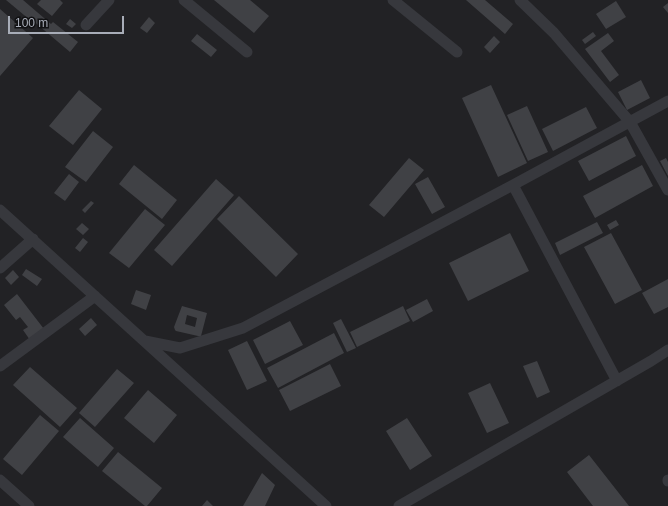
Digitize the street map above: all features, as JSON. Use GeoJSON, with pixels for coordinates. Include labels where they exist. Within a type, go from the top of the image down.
{"type":"FeatureCollection","features":[{"type":"Feature","properties":{"kind":"street"},"geometry":{"type":"LineString","coordinates":[[86,25],[109,0]]}},
{"type":"Feature","properties":{"kind":"street"},"geometry":{"type":"LineString","coordinates":[[184,0],[248,52]]}},
{"type":"Feature","properties":{"kind":"street"},"geometry":{"type":"LineString","coordinates":[[393,0],[457,52]]}},
{"type":"Feature","properties":{"kind":"street"},"geometry":{"type":"LineString","coordinates":[[520,0],[554,33],[630,122],[668,190]]}},
{"type":"Feature","properties":{"kind":"street"},"geometry":{"type":"LineString","coordinates":[[145,341],[180,348],[243,328],[668,101]]}},
{"type":"Feature","properties":{"kind":"street"},"geometry":{"type":"LineString","coordinates":[[513,185],[617,381]]}},
{"type":"Feature","properties":{"kind":"street"},"geometry":{"type":"LineString","coordinates":[[0,210],[326,506]]}},
{"type":"Feature","properties":{"kind":"street"},"geometry":{"type":"LineString","coordinates":[[0,268],[33,239]]}},
{"type":"Feature","properties":{"kind":"street"},"geometry":{"type":"LineString","coordinates":[[0,366],[95,296]]}},
{"type":"Feature","properties":{"kind":"street"},"geometry":{"type":"LineString","coordinates":[[399,506],[617,381],[668,350]]}},
{"type":"Feature","properties":{"kind":"street"},"geometry":{"type":"LineString","coordinates":[[0,480],[29,506]]}},
{"type":"Feature","properties":{"kind":"shaded area"},"geometry":{"type":"Polygon","coordinates":[[[0,0],[668,0],[668,506],[0,506],[0,0]]]}},
{"type":"Feature","properties":{"kind":"building"},"geometry":{"type":"Polygon","coordinates":[[[6,0],[23,0],[51,24],[53,22],[78,42],[70,52],[6,0]]]}},
{"type":"Feature","properties":{"kind":"building"},"geometry":{"type":"Polygon","coordinates":[[[41,0],[60,0],[63,3],[52,16],[37,4],[41,0]]]}},
{"type":"Feature","properties":{"kind":"building"},"geometry":{"type":"Polygon","coordinates":[[[214,0],[250,0],[269,16],[254,33],[214,0]]]}},
{"type":"Feature","properties":{"kind":"building"},"geometry":{"type":"Polygon","coordinates":[[[466,0],[485,0],[513,24],[505,34],[466,0]]]}},
{"type":"Feature","properties":{"kind":"building"},"geometry":{"type":"Polygon","coordinates":[[[616,1],[626,17],[606,29],[596,14],[616,1]]]}},
{"type":"Feature","properties":{"kind":"building"},"geometry":{"type":"Polygon","coordinates":[[[668,3],[668,13],[663,7],[668,3]]]}},
{"type":"Feature","properties":{"kind":"building"},"geometry":{"type":"Polygon","coordinates":[[[0,9],[33,38],[0,76],[0,9]]]}},
{"type":"Feature","properties":{"kind":"building"},"geometry":{"type":"Polygon","coordinates":[[[149,17],[155,23],[147,33],[140,28],[149,17]]]}},
{"type":"Feature","properties":{"kind":"building"},"geometry":{"type":"Polygon","coordinates":[[[70,19],[76,24],[72,28],[66,24],[70,19]]]}},
{"type":"Feature","properties":{"kind":"building"},"geometry":{"type":"Polygon","coordinates":[[[593,32],[596,36],[585,44],[582,40],[593,32]]]}},
{"type":"Feature","properties":{"kind":"building"},"geometry":{"type":"Polygon","coordinates":[[[608,33],[614,41],[601,51],[619,75],[610,82],[585,49],[608,33]]]}},
{"type":"Feature","properties":{"kind":"building"},"geometry":{"type":"Polygon","coordinates":[[[197,34],[217,50],[211,57],[191,41],[197,34]]]}},
{"type":"Feature","properties":{"kind":"building"},"geometry":{"type":"Polygon","coordinates":[[[494,36],[500,42],[490,53],[484,47],[494,36]]]}},
{"type":"Feature","properties":{"kind":"building"},"geometry":{"type":"Polygon","coordinates":[[[641,80],[650,98],[627,110],[618,92],[641,80]]]}},
{"type":"Feature","properties":{"kind":"building"},"geometry":{"type":"Polygon","coordinates":[[[491,85],[527,163],[498,177],[462,98],[491,85]]]}},
{"type":"Feature","properties":{"kind":"building"},"geometry":{"type":"Polygon","coordinates":[[[79,90],[102,109],[73,145],[49,126],[79,90]]]}},
{"type":"Feature","properties":{"kind":"building"},"geometry":{"type":"Polygon","coordinates":[[[527,106],[548,152],[528,161],[507,115],[527,106]]]}},
{"type":"Feature","properties":{"kind":"building"},"geometry":{"type":"Polygon","coordinates":[[[586,107],[597,128],[553,151],[542,129],[586,107]]]}},
{"type":"Feature","properties":{"kind":"building"},"geometry":{"type":"Polygon","coordinates":[[[93,131],[113,147],[86,182],[65,167],[93,131]]]}},
{"type":"Feature","properties":{"kind":"building"},"geometry":{"type":"Polygon","coordinates":[[[626,136],[636,156],[589,181],[578,161],[626,136]]]}},
{"type":"Feature","properties":{"kind":"building"},"geometry":{"type":"Polygon","coordinates":[[[409,158],[424,170],[384,217],[369,205],[409,158]]]}},
{"type":"Feature","properties":{"kind":"building"},"geometry":{"type":"Polygon","coordinates":[[[666,158],[668,162],[668,176],[660,161],[666,158]]]}},
{"type":"Feature","properties":{"kind":"building"},"geometry":{"type":"Polygon","coordinates":[[[134,165],[177,200],[162,219],[119,184],[134,165]]]}},
{"type":"Feature","properties":{"kind":"building"},"geometry":{"type":"Polygon","coordinates":[[[642,165],[653,186],[595,218],[583,196],[642,165]]]}},
{"type":"Feature","properties":{"kind":"building"},"geometry":{"type":"Polygon","coordinates":[[[69,174],[79,182],[65,201],[54,193],[69,174]]]}},
{"type":"Feature","properties":{"kind":"building"},"geometry":{"type":"Polygon","coordinates":[[[428,177],[445,207],[432,214],[415,184],[428,177]]]}},
{"type":"Feature","properties":{"kind":"building"},"geometry":{"type":"Polygon","coordinates":[[[216,179],[234,195],[172,266],[154,250],[216,179]]]}},
{"type":"Feature","properties":{"kind":"building"},"geometry":{"type":"Polygon","coordinates":[[[239,196],[298,254],[276,277],[217,219],[239,196]]]}},
{"type":"Feature","properties":{"kind":"building"},"geometry":{"type":"Polygon","coordinates":[[[91,201],[94,203],[85,213],[82,210],[91,201]]]}},
{"type":"Feature","properties":{"kind":"building"},"geometry":{"type":"Polygon","coordinates":[[[145,209],[165,225],[129,268],[109,253],[145,209]]]}},
{"type":"Feature","properties":{"kind":"building"},"geometry":{"type":"Polygon","coordinates":[[[616,220],[619,225],[610,230],[607,225],[616,220]]]}},
{"type":"Feature","properties":{"kind":"building"},"geometry":{"type":"Polygon","coordinates":[[[597,222],[603,233],[560,255],[555,243],[597,222]]]}},
{"type":"Feature","properties":{"kind":"building"},"geometry":{"type":"Polygon","coordinates":[[[82,223],[89,229],[83,235],[76,229],[82,223]]]}},
{"type":"Feature","properties":{"kind":"building"},"geometry":{"type":"Polygon","coordinates":[[[510,233],[529,271],[468,301],[449,263],[510,233]]]}},
{"type":"Feature","properties":{"kind":"building"},"geometry":{"type":"Polygon","coordinates":[[[611,233],[642,290],[615,304],[584,247],[611,233]]]}},
{"type":"Feature","properties":{"kind":"building"},"geometry":{"type":"Polygon","coordinates":[[[83,238],[88,242],[80,252],[75,248],[83,238]]]}},
{"type":"Feature","properties":{"kind":"building"},"geometry":{"type":"Polygon","coordinates":[[[26,269],[42,279],[37,286],[22,275],[26,269]]]}},
{"type":"Feature","properties":{"kind":"building"},"geometry":{"type":"Polygon","coordinates":[[[13,270],[19,277],[11,285],[5,278],[13,270]]]}},
{"type":"Feature","properties":{"kind":"building"},"geometry":{"type":"Polygon","coordinates":[[[668,279],[668,307],[654,314],[642,293],[668,279]]]}},
{"type":"Feature","properties":{"kind":"building"},"geometry":{"type":"Polygon","coordinates":[[[136,290],[151,295],[146,310],[131,304],[136,290]]]}},
{"type":"Feature","properties":{"kind":"building"},"geometry":{"type":"Polygon","coordinates":[[[17,294],[44,329],[30,340],[23,330],[28,327],[20,317],[16,320],[4,305],[17,294]]]}},
{"type":"Feature","properties":{"kind":"building"},"geometry":{"type":"Polygon","coordinates":[[[427,299],[433,311],[413,322],[406,310],[427,299]]]}},
{"type":"Feature","properties":{"kind":"building"},"geometry":{"type":"Polygon","coordinates":[[[182,306],[207,313],[201,336],[176,331],[174,327],[182,306]],[[187,315],[185,324],[195,327],[197,318],[187,315]]]}},
{"type":"Feature","properties":{"kind":"building"},"geometry":{"type":"Polygon","coordinates":[[[403,306],[410,321],[357,347],[350,332],[403,306]]]}},
{"type":"Feature","properties":{"kind":"building"},"geometry":{"type":"Polygon","coordinates":[[[91,318],[97,325],[85,336],[79,329],[91,318]]]}},
{"type":"Feature","properties":{"kind":"building"},"geometry":{"type":"Polygon","coordinates":[[[341,319],[356,348],[347,352],[333,323],[341,319]]]}},
{"type":"Feature","properties":{"kind":"building"},"geometry":{"type":"Polygon","coordinates":[[[290,321],[303,345],[265,364],[253,340],[290,321]]]}},
{"type":"Feature","properties":{"kind":"building"},"geometry":{"type":"Polygon","coordinates":[[[334,333],[344,353],[278,388],[267,368],[334,333]]]}},
{"type":"Feature","properties":{"kind":"building"},"geometry":{"type":"Polygon","coordinates":[[[247,341],[267,381],[247,390],[228,350],[247,341]]]}},
{"type":"Feature","properties":{"kind":"building"},"geometry":{"type":"Polygon","coordinates":[[[537,361],[550,392],[537,398],[523,366],[537,361]]]}},
{"type":"Feature","properties":{"kind":"building"},"geometry":{"type":"Polygon","coordinates":[[[330,364],[341,386],[290,411],[279,390],[330,364]]]}},
{"type":"Feature","properties":{"kind":"building"},"geometry":{"type":"Polygon","coordinates":[[[30,367],[77,408],[60,427],[13,385],[30,367]]]}},
{"type":"Feature","properties":{"kind":"building"},"geometry":{"type":"Polygon","coordinates":[[[117,369],[134,383],[95,427],[79,413],[117,369]]]}},
{"type":"Feature","properties":{"kind":"building"},"geometry":{"type":"Polygon","coordinates":[[[490,383],[509,423],[487,433],[468,393],[490,383]]]}},
{"type":"Feature","properties":{"kind":"building"},"geometry":{"type":"Polygon","coordinates":[[[148,390],[177,415],[154,443],[124,418],[148,390]]]}},
{"type":"Feature","properties":{"kind":"building"},"geometry":{"type":"Polygon","coordinates":[[[40,415],[59,431],[22,475],[3,459],[40,415]]]}},
{"type":"Feature","properties":{"kind":"building"},"geometry":{"type":"Polygon","coordinates":[[[80,418],[114,448],[98,467],[63,437],[80,418]]]}},
{"type":"Feature","properties":{"kind":"building"},"geometry":{"type":"Polygon","coordinates":[[[407,418],[432,456],[410,470],[386,431],[407,418]]]}},
{"type":"Feature","properties":{"kind":"building"},"geometry":{"type":"Polygon","coordinates":[[[118,452],[162,488],[147,506],[145,506],[102,471],[118,452]]]}},
{"type":"Feature","properties":{"kind":"building"},"geometry":{"type":"Polygon","coordinates":[[[589,455],[629,506],[593,506],[567,472],[589,455]]]}},
{"type":"Feature","properties":{"kind":"building"},"geometry":{"type":"Polygon","coordinates":[[[262,473],[275,485],[265,506],[243,506],[262,473]]]}},
{"type":"Feature","properties":{"kind":"building"},"geometry":{"type":"Polygon","coordinates":[[[207,500],[213,506],[202,506],[207,500]]]}}]}
